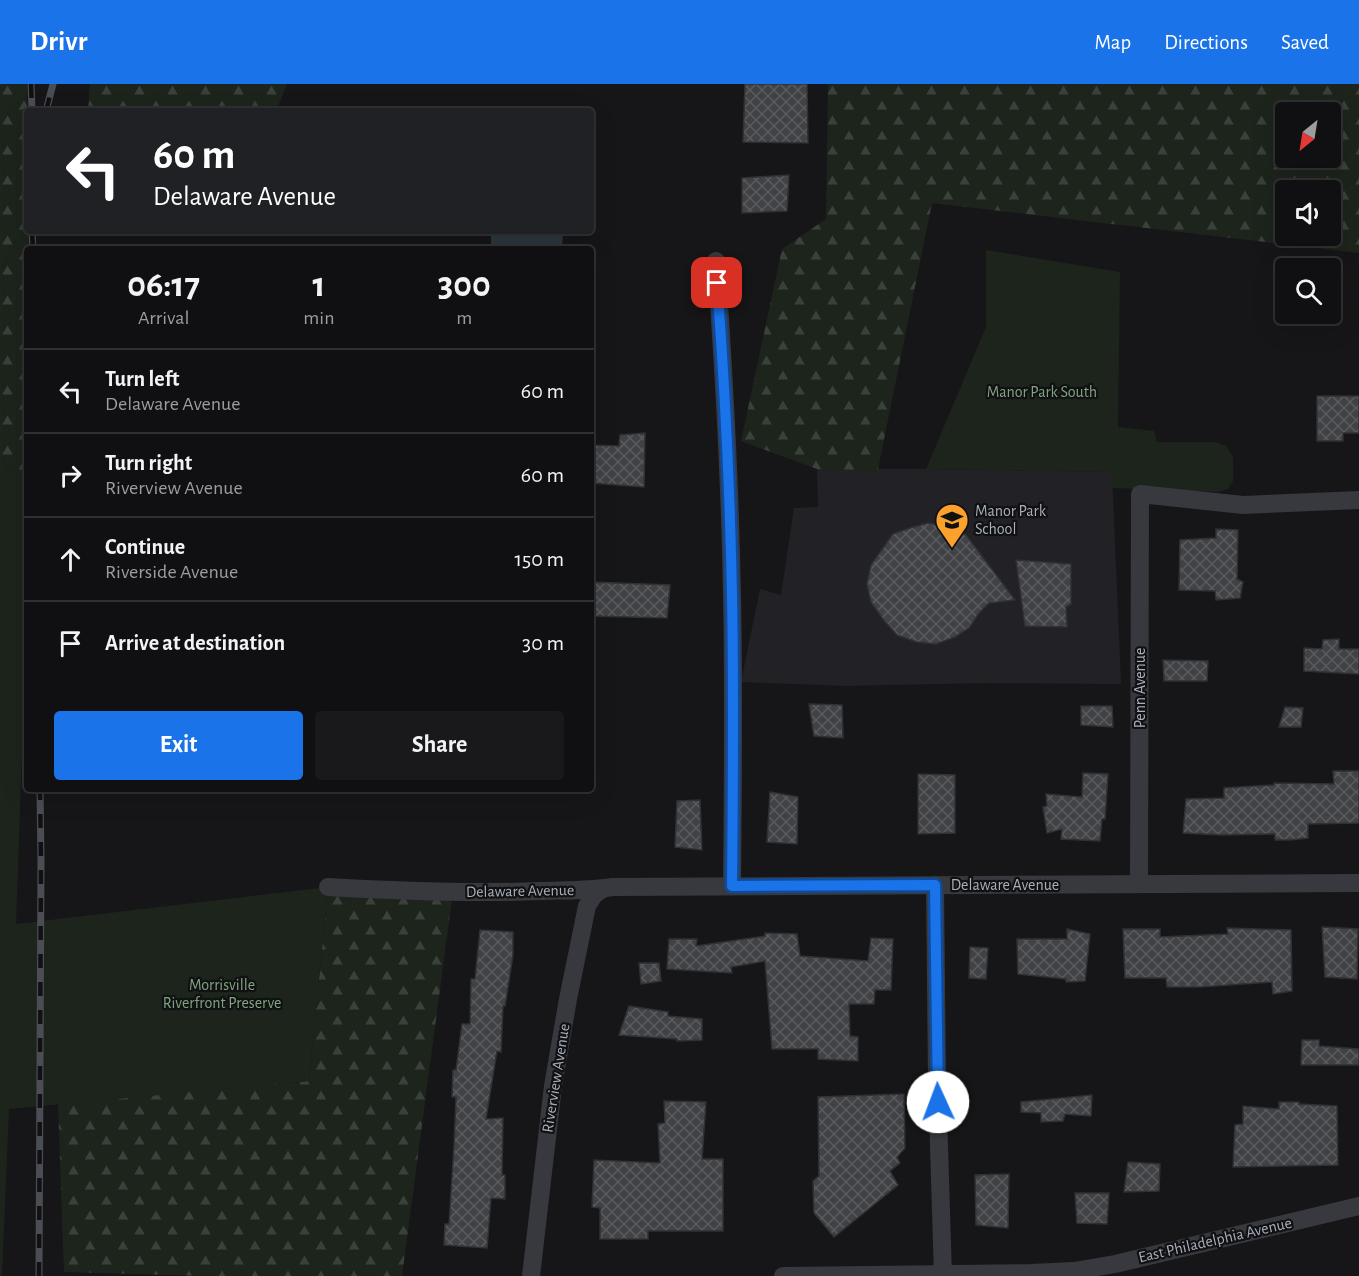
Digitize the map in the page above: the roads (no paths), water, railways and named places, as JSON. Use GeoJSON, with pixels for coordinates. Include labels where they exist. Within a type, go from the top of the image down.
{"type":"FeatureCollection","features":[{"type":"Feature","properties":{"kind":"street"},"geometry":{"type":"LineString","coordinates":[[716,261],[725,396],[732,596],[732,886]]}},
{"type":"Feature","properties":{"kind":"street","name":"Penn Avenue"},"geometry":{"type":"LineString","coordinates":[[1139,884],[1140,494],[1243,505],[1359,500]]}},
{"type":"Feature","properties":{"kind":"street","name":"Delaware Avenue"},"geometry":{"type":"LineString","coordinates":[[328,887],[398,891],[510,892],[612,887],[1359,883]]}},
{"type":"Feature","properties":{"kind":"street"},"geometry":{"type":"LineString","coordinates":[[935,885],[937,1081],[943,1275]]}},
{"type":"Feature","properties":{"kind":"street","name":"Riverview Avenue"},"geometry":{"type":"LineString","coordinates":[[531,1276],[553,1086],[575,964],[587,906],[594,895],[604,888]]}},
{"type":"Feature","properties":{"kind":"street","name":"East Philadelphia Avenue"},"geometry":{"type":"LineString","coordinates":[[783,1276],[1074,1271],[1115,1264],[1359,1206]]}},
{"type":"Feature","properties":{"kind":"railway"},"geometry":{"type":"LineString","coordinates":[[31,84],[32,108]]}},
{"type":"Feature","properties":{"kind":"railway"},"geometry":{"type":"LineString","coordinates":[[47,108],[53,84]]}},
{"type":"Feature","properties":{"kind":"railway"},"geometry":{"type":"LineString","coordinates":[[32,234],[33,246]]}},
{"type":"Feature","properties":{"kind":"railway"},"geometry":{"type":"LineString","coordinates":[[39,1276],[40,792]]}},
{"type":"Feature","properties":{"kind":"place","name":"Manor Park School"},"geometry":{"type":"Point","coordinates":[952,549]}},
{"type":"Feature","properties":{"kind":"park label","name":"Manor Park South"},"geometry":{"type":"Point","coordinates":[1042,392]}},
{"type":"Feature","properties":{"kind":"park label","name":"Morrisville Riverfront Preserve"},"geometry":{"type":"Point","coordinates":[222,994]}}]}
